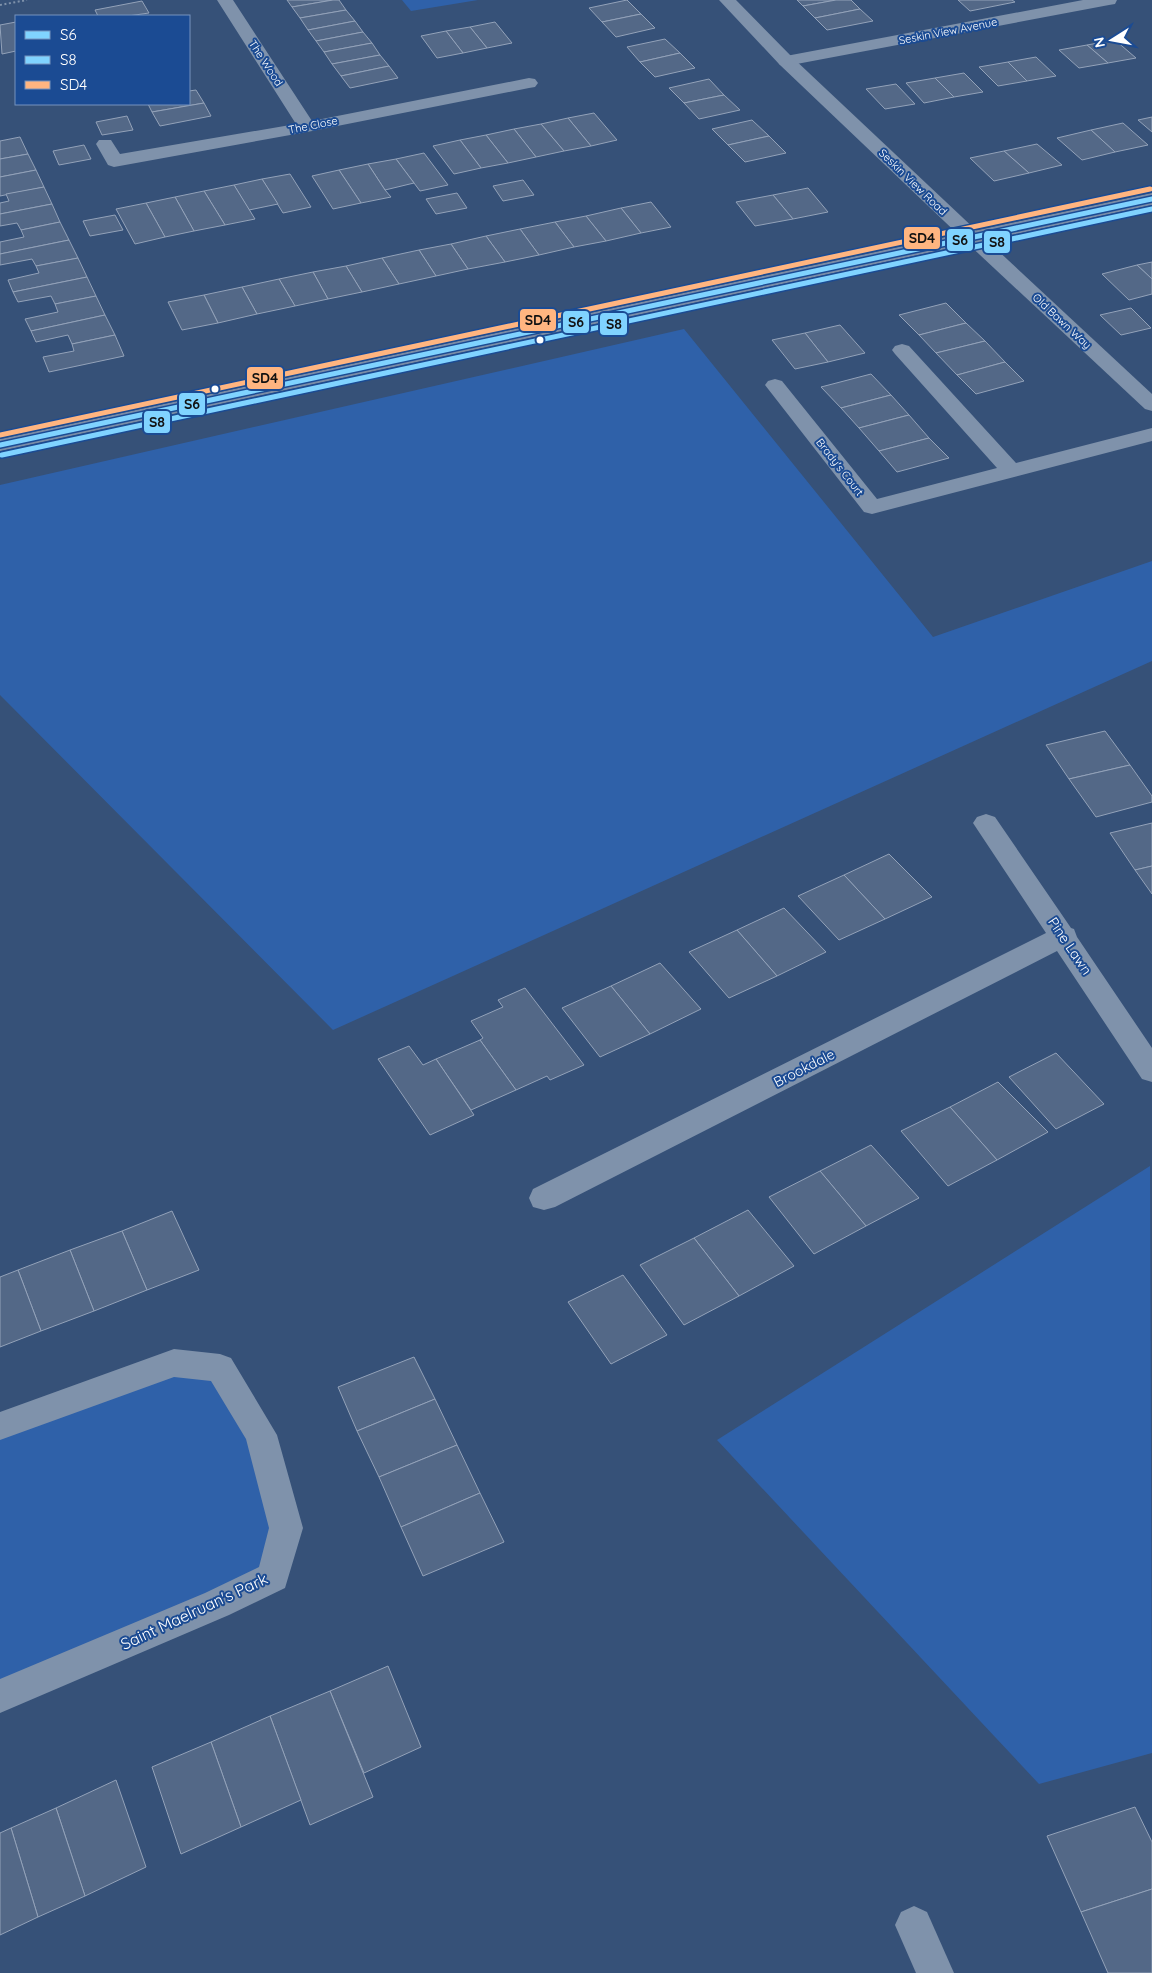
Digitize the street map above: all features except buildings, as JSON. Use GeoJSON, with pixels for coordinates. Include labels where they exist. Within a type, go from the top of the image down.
{"type":"FeatureCollection","features":[{"type":"Feature","properties":{"kind":"main road"},"geometry":{"type":"LineString","coordinates":[[0,445],[1152,199]]}},
{"type":"Feature","properties":{"kind":"street","name":"The Wood"},"geometry":{"type":"LineString","coordinates":[[225,0],[307,127]]}},
{"type":"Feature","properties":{"kind":"street","name":"Seskin View Road"},"geometry":{"type":"LineString","coordinates":[[727,0],[786,61],[972,237]]}},
{"type":"Feature","properties":{"kind":"street","name":"Seskin View Avenue"},"geometry":{"type":"LineString","coordinates":[[786,61],[1099,1]]}},
{"type":"Feature","properties":{"kind":"street","name":"The Close"},"geometry":{"type":"LineString","coordinates":[[105,144],[114,160],[307,127],[529,83]]}},
{"type":"Feature","properties":{"kind":"street","name":"Old Bawn Way"},"geometry":{"type":"LineString","coordinates":[[972,237],[1152,405]]}},
{"type":"Feature","properties":{"kind":"street"},"geometry":{"type":"LineString","coordinates":[[902,350],[1011,470]]}},
{"type":"Feature","properties":{"kind":"street","name":"Brady's Court"},"geometry":{"type":"LineString","coordinates":[[775,385],[872,507],[1152,434]]}},
{"type":"Feature","properties":{"kind":"street","name":"Pine Lawn"},"geometry":{"type":"LineString","coordinates":[[986,823],[1064,936],[1152,1071]]}},
{"type":"Feature","properties":{"kind":"street","name":"Brookdale"},"geometry":{"type":"LineString","coordinates":[[544,1198],[1064,936]]}},
{"type":"Feature","properties":{"kind":"street","name":"Saint Maelruan's Park"},"geometry":{"type":"LineString","coordinates":[[0,1426],[174,1363],[220,1368],[261,1435],[286,1528],[273,1577],[217,1604],[0,1696]]}},
{"type":"Feature","properties":{"kind":"street"},"geometry":{"type":"LineString","coordinates":[[914,1925],[935,1973]]}},
{"type":"Feature","properties":{"kind":"path"},"geometry":{"type":"LineString","coordinates":[[0,5],[27,0]]}},
{"type":"Feature","properties":{"kind":"shaded area"},"geometry":{"type":"Polygon","coordinates":[[[402,0],[478,0],[411,11],[402,0]]]}},
{"type":"Feature","properties":{"kind":"shaded area"},"geometry":{"type":"Polygon","coordinates":[[[684,329],[933,637],[1152,561],[1152,661],[333,1030],[0,695],[0,485],[684,329]]]}},
{"type":"Feature","properties":{"kind":"shaded area"},"geometry":{"type":"Polygon","coordinates":[[[1150,1166],[1152,1753],[1039,1784],[717,1440],[1150,1166]]]}},
{"type":"Feature","properties":{"kind":"shaded area"},"geometry":{"type":"Polygon","coordinates":[[[174,1363],[220,1368],[286,1528],[273,1577],[0,1696],[0,1428],[174,1363]]]}},
{"type":"Feature","properties":{"kind":"transit line","name":"SD4"},"geometry":{"type":"LineString","coordinates":[[0,435],[1150,189]]}},
{"type":"Feature","properties":{"kind":"transit line","name":"S6"},"geometry":{"type":"LineString","coordinates":[[0,445],[1152,199]]}},
{"type":"Feature","properties":{"kind":"transit line","name":"S8"},"geometry":{"type":"LineString","coordinates":[[2,455],[1152,209]]}}]}
